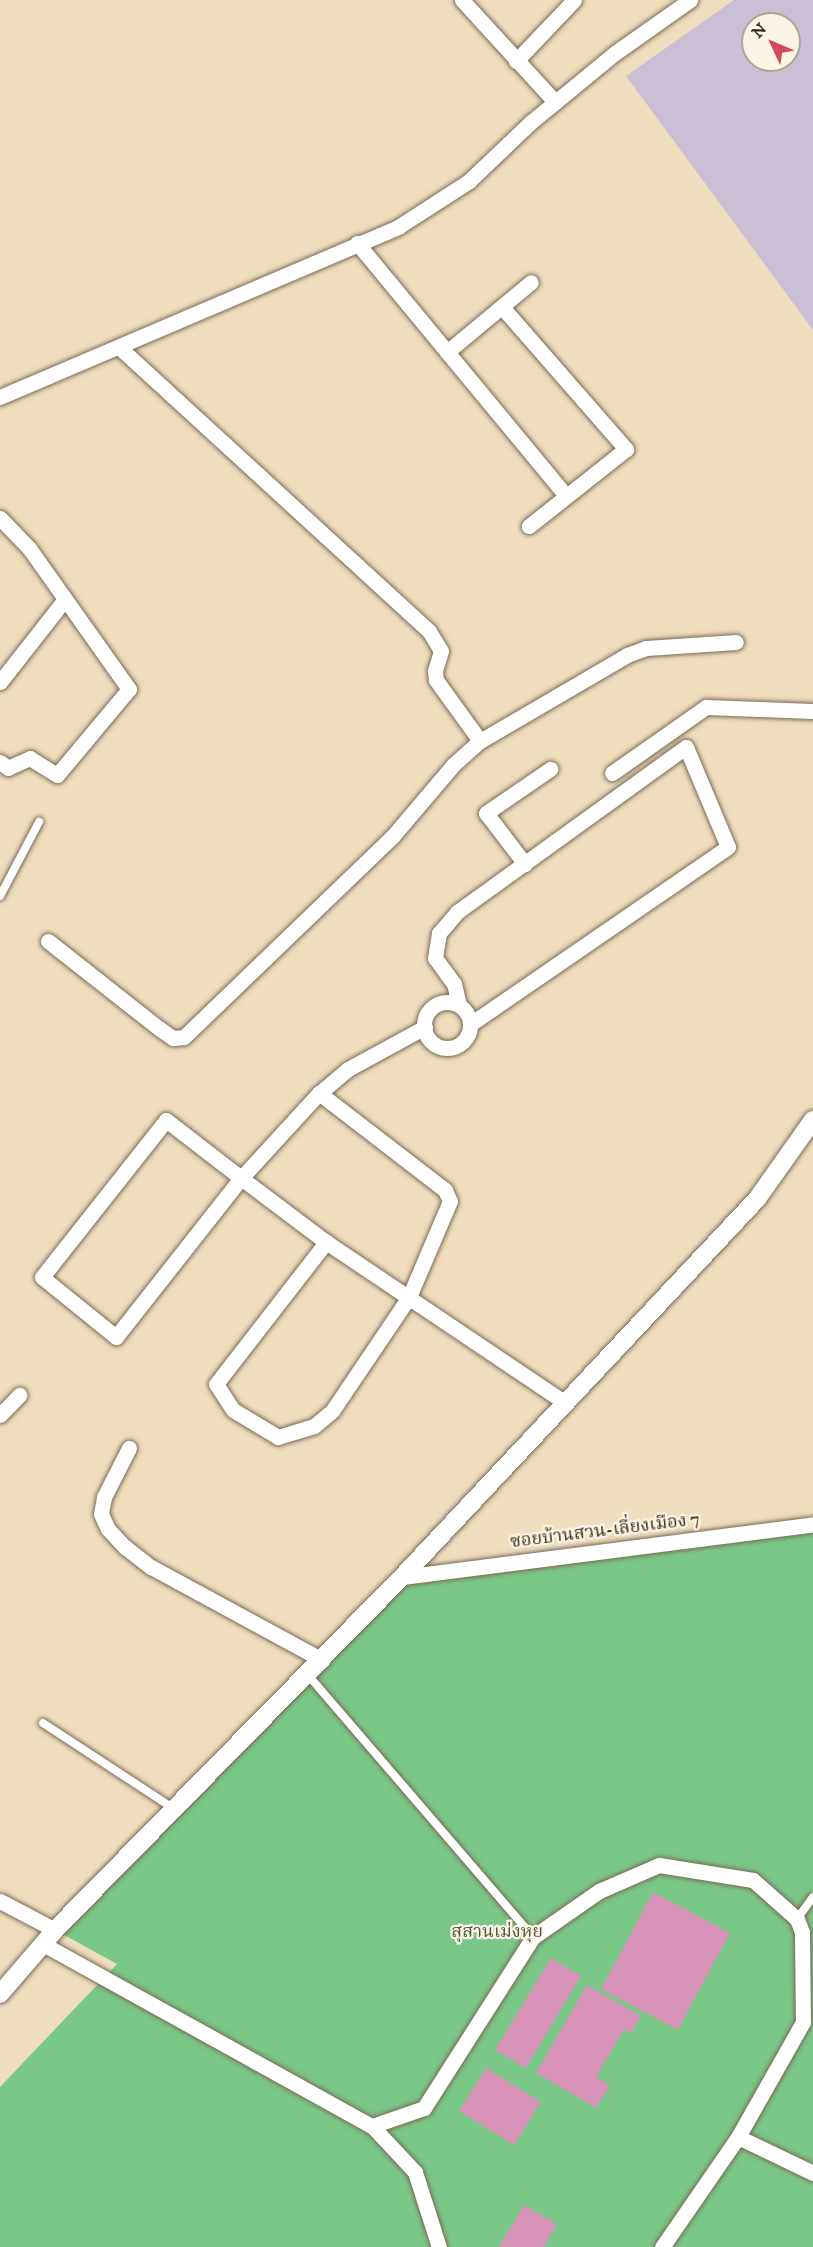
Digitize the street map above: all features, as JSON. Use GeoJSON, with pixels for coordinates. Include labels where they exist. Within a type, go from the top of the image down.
{"type":"FeatureCollection","features":[{"type":"Feature","properties":{"kind":"street"},"geometry":{"type":"LineString","coordinates":[[462,0],[555,102]]}},
{"type":"Feature","properties":{"kind":"street"},"geometry":{"type":"LineString","coordinates":[[516,61],[574,0]]}},
{"type":"Feature","properties":{"kind":"street"},"geometry":{"type":"LineString","coordinates":[[0,397],[120,348],[398,227],[469,181],[555,102],[690,0]]}},
{"type":"Feature","properties":{"kind":"street"},"geometry":{"type":"LineString","coordinates":[[357,243],[566,496]]}},
{"type":"Feature","properties":{"kind":"street"},"geometry":{"type":"LineString","coordinates":[[447,352],[531,282]]}},
{"type":"Feature","properties":{"kind":"street"},"geometry":{"type":"LineString","coordinates":[[502,307],[626,449],[529,526]]}},
{"type":"Feature","properties":{"kind":"street"},"geometry":{"type":"LineString","coordinates":[[120,348],[429,631],[441,651],[435,671],[436,680],[480,741]]}},
{"type":"Feature","properties":{"kind":"street"},"geometry":{"type":"LineString","coordinates":[[0,518],[29,548],[129,689],[57,775],[30,758],[8,768],[0,762]]}},
{"type":"Feature","properties":{"kind":"street"},"geometry":{"type":"LineString","coordinates":[[0,682],[65,599]]}},
{"type":"Feature","properties":{"kind":"street"},"geometry":{"type":"LineString","coordinates":[[48,941],[160,1029],[173,1038],[184,1037],[392,837],[453,765],[480,741],[627,655],[646,648],[736,642]]}},
{"type":"Feature","properties":{"kind":"street"},"geometry":{"type":"LineString","coordinates":[[612,772],[706,707],[813,711]]}},
{"type":"Feature","properties":{"kind":"street"},"geometry":{"type":"LineString","coordinates":[[425,1027],[436,1045],[452,1047],[465,1039],[470,1024],[728,847],[686,747],[457,912],[439,933],[435,958],[454,984],[459,1005],[470,1024]]}},
{"type":"Feature","properties":{"kind":"street"},"geometry":{"type":"LineString","coordinates":[[525,864],[486,813],[550,769]]}},
{"type":"Feature","properties":{"kind":"street"},"geometry":{"type":"LineString","coordinates":[[459,1005],[446,1002],[433,1008],[425,1027],[348,1069],[319,1093],[241,1178],[116,1337],[42,1277],[166,1120],[241,1178],[326,1242],[566,1403]]}},
{"type":"Feature","properties":{"kind":"street"},"geometry":{"type":"LineString","coordinates":[[319,1093],[450,1197],[409,1297],[332,1411],[322,1420],[289,1436],[278,1437],[247,1422],[233,1410],[216,1384],[326,1242]]}},
{"type":"Feature","properties":{"kind":"street"},"geometry":{"type":"LineString","coordinates":[[0,1994],[55,1930],[402,1577],[757,1199],[813,1120]]}},
{"type":"Feature","properties":{"kind":"street"},"geometry":{"type":"LineString","coordinates":[[0,1415],[19,1395]]}},
{"type":"Feature","properties":{"kind":"street"},"geometry":{"type":"LineString","coordinates":[[129,1448],[104,1497],[101,1514],[108,1529],[124,1547],[151,1567],[322,1659]]}},
{"type":"Feature","properties":{"kind":"street","name":"ซอยบ้านสวน-เลี่ยงเมือง 7"},"geometry":{"type":"LineString","coordinates":[[402,1577],[813,1524]]}},
{"type":"Feature","properties":{"kind":"street"},"geometry":{"type":"LineString","coordinates":[[372,2126],[424,2108],[533,1937],[598,1891],[659,1865],[753,1880],[797,1919],[802,1932],[803,2022],[738,2137],[662,2247]]}},
{"type":"Feature","properties":{"kind":"street"},"geometry":{"type":"LineString","coordinates":[[0,1901],[55,1930]]}},
{"type":"Feature","properties":{"kind":"street"},"geometry":{"type":"LineString","coordinates":[[43,1944],[372,2126],[415,2172],[439,2247]]}},
{"type":"Feature","properties":{"kind":"street"},"geometry":{"type":"LineString","coordinates":[[738,2137],[813,2173]]}},
{"type":"Feature","properties":{"kind":"lane"},"geometry":{"type":"LineString","coordinates":[[0,896],[39,822]]}},
{"type":"Feature","properties":{"kind":"lane"},"geometry":{"type":"LineString","coordinates":[[307,1674],[533,1937]]}},
{"type":"Feature","properties":{"kind":"lane"},"geometry":{"type":"LineString","coordinates":[[43,1723],[174,1809]]}},
{"type":"Feature","properties":{"kind":"lane"},"geometry":{"type":"LineString","coordinates":[[797,1919],[813,1898]]}},
{"type":"Feature","properties":{"kind":"shaded area"},"geometry":{"type":"Polygon","coordinates":[[[734,0],[813,0],[813,330],[626,76],[734,0]]]}},
{"type":"Feature","properties":{"kind":"green space","name":"สุสานเม่งหุย"},"geometry":{"type":"Polygon","coordinates":[[[813,1524],[813,2247],[0,2247],[0,2087],[117,1964],[55,1930],[402,1577],[813,1524]]]}},
{"type":"Feature","properties":{"kind":"building"},"geometry":{"type":"Polygon","coordinates":[[[653,1892],[730,1933],[678,2030],[601,1989],[653,1892]]]}},
{"type":"Feature","properties":{"kind":"building"},"geometry":{"type":"Polygon","coordinates":[[[551,1958],[581,1976],[526,2068],[495,2050],[551,1958]]]}},
{"type":"Feature","properties":{"kind":"building"},"geometry":{"type":"Polygon","coordinates":[[[587,1985],[641,2016],[631,2033],[624,2029],[596,2077],[610,2086],[596,2108],[536,2073],[587,1985]]]}},
{"type":"Feature","properties":{"kind":"building"},"geometry":{"type":"Polygon","coordinates":[[[486,2068],[541,2102],[514,2145],[459,2111],[486,2068]]]}},
{"type":"Feature","properties":{"kind":"building"},"geometry":{"type":"Polygon","coordinates":[[[524,2205],[557,2224],[544,2247],[499,2247],[524,2205]]]}}]}
